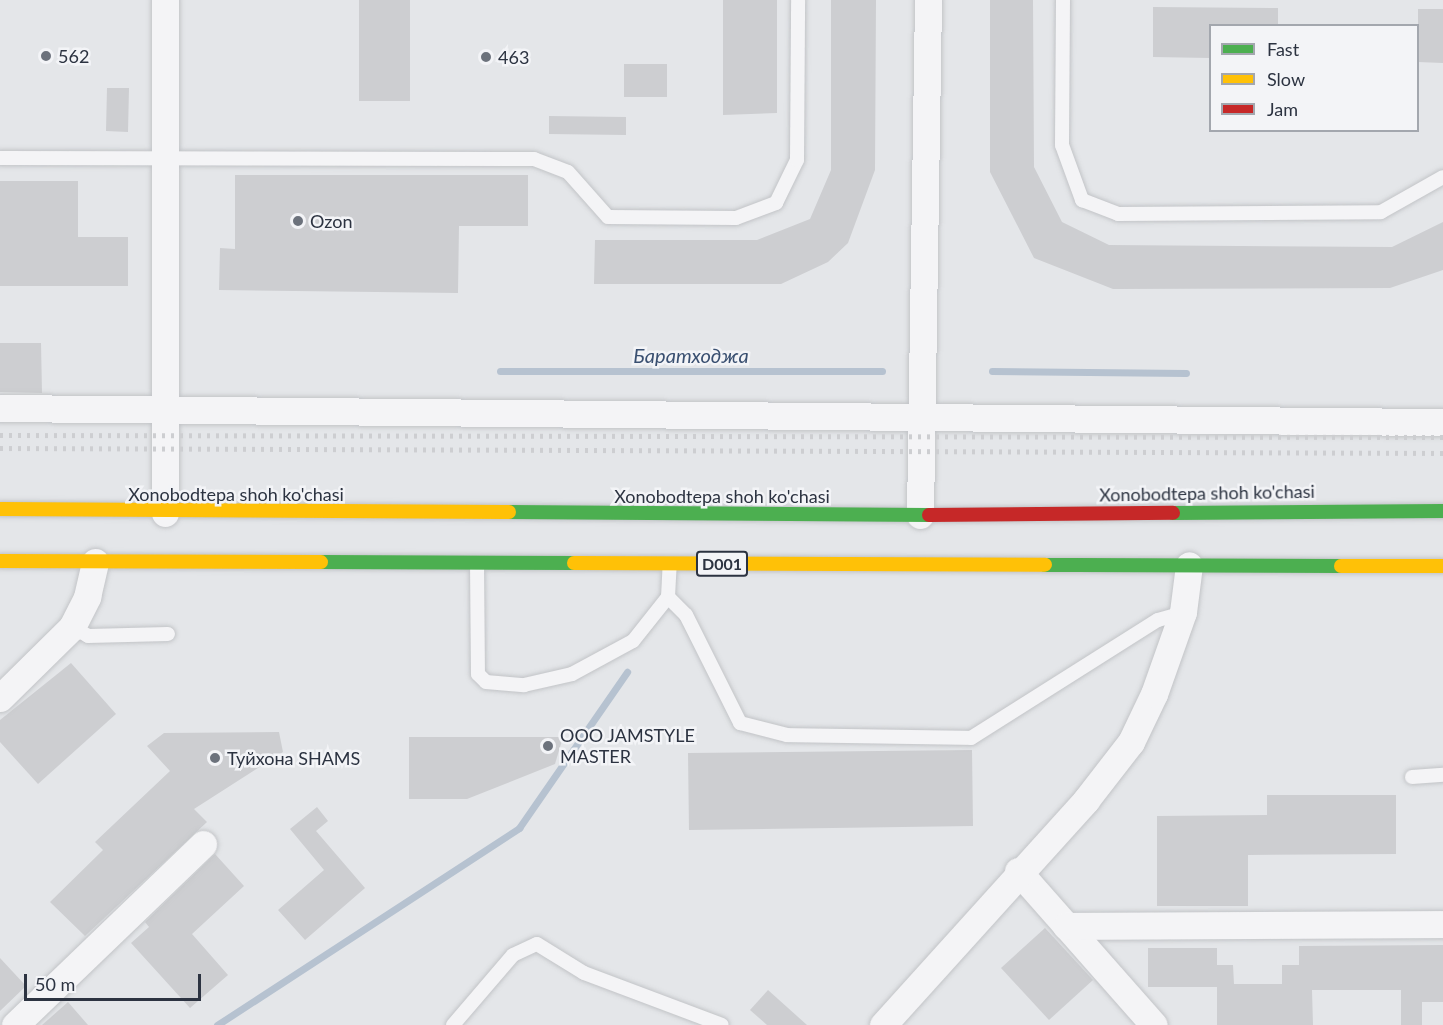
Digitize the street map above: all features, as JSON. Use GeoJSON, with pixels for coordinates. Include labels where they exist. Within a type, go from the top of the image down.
{"type":"FeatureCollection","features":[{"type":"Feature","properties":{"kind":"highway","name":"Xonobodtepa shoh ko'chasi"},"geometry":{"type":"LineString","coordinates":[[0,509],[165,513],[920,515],[1443,511]]}},
{"type":"Feature","properties":{"kind":"highway"},"geometry":{"type":"LineString","coordinates":[[365,513],[366,563]]}},
{"type":"Feature","properties":{"kind":"highway","name":"D001"},"geometry":{"type":"LineString","coordinates":[[0,561],[1443,566]]}},
{"type":"Feature","properties":{"kind":"street"},"geometry":{"type":"LineString","coordinates":[[165,0],[163,406],[165,513]]}},
{"type":"Feature","properties":{"kind":"street"},"geometry":{"type":"LineString","coordinates":[[920,515],[928,0]]}},
{"type":"Feature","properties":{"kind":"street"},"geometry":{"type":"LineString","coordinates":[[0,408],[163,406],[1443,422]]}},
{"type":"Feature","properties":{"kind":"street"},"geometry":{"type":"LineString","coordinates":[[0,698],[72,627],[87,597],[95,562]]}},
{"type":"Feature","properties":{"kind":"street"},"geometry":{"type":"LineString","coordinates":[[883,1025],[1018,872],[1086,800],[1131,742],[1155,694],[1183,612],[1189,565]]}},
{"type":"Feature","properties":{"kind":"street"},"geometry":{"type":"LineString","coordinates":[[15,1025],[203,844]]}},
{"type":"Feature","properties":{"kind":"street"},"geometry":{"type":"LineString","coordinates":[[1018,872],[1154,1025]]}},
{"type":"Feature","properties":{"kind":"street"},"geometry":{"type":"LineString","coordinates":[[1066,926],[1443,924]]}},
{"type":"Feature","properties":{"kind":"lane"},"geometry":{"type":"LineString","coordinates":[[0,158],[534,159],[568,172],[608,217],[736,218],[776,202],[797,160],[798,0]]}},
{"type":"Feature","properties":{"kind":"lane"},"geometry":{"type":"LineString","coordinates":[[1063,0],[1062,145],[1082,200],[1118,214],[1381,212],[1443,177]]}},
{"type":"Feature","properties":{"kind":"lane"},"geometry":{"type":"LineString","coordinates":[[477,563],[478,674],[486,682],[524,685],[572,674],[633,641],[669,597],[670,564]]}},
{"type":"Feature","properties":{"kind":"lane"},"geometry":{"type":"LineString","coordinates":[[669,597],[686,615],[740,723],[787,735],[971,738],[1158,620],[1183,612]]}},
{"type":"Feature","properties":{"kind":"lane"},"geometry":{"type":"LineString","coordinates":[[72,627],[88,636],[168,634]]}},
{"type":"Feature","properties":{"kind":"lane"},"geometry":{"type":"LineString","coordinates":[[1412,777],[1443,775]]}},
{"type":"Feature","properties":{"kind":"lane"},"geometry":{"type":"LineString","coordinates":[[453,1025],[513,955],[537,944],[584,973],[722,1025]]}},
{"type":"Feature","properties":{"kind":"building"},"geometry":{"type":"Polygon","coordinates":[[[359,0],[410,0],[410,101],[359,101],[359,0]]]}},
{"type":"Feature","properties":{"kind":"building"},"geometry":{"type":"Polygon","coordinates":[[[723,0],[777,0],[777,113],[723,115],[723,0]]]}},
{"type":"Feature","properties":{"kind":"building"},"geometry":{"type":"Polygon","coordinates":[[[831,0],[876,0],[875,170],[848,243],[828,262],[781,284],[594,284],[595,240],[757,240],[810,219],[831,170],[831,0]]]}},
{"type":"Feature","properties":{"kind":"building"},"geometry":{"type":"Polygon","coordinates":[[[990,0],[1033,0],[1034,167],[1062,222],[1109,245],[1392,247],[1443,222],[1443,270],[1390,288],[1113,289],[1034,258],[990,172],[990,0]]]}},
{"type":"Feature","properties":{"kind":"building"},"geometry":{"type":"Polygon","coordinates":[[[1153,7],[1278,8],[1278,24],[1209,24],[1209,58],[1153,57],[1153,7]]]}},
{"type":"Feature","properties":{"kind":"building"},"geometry":{"type":"Polygon","coordinates":[[[1418,9],[1443,9],[1443,63],[1419,62],[1418,9]]]}},
{"type":"Feature","properties":{"kind":"building"},"geometry":{"type":"Polygon","coordinates":[[[624,64],[667,64],[667,97],[624,97],[624,64]]]}},
{"type":"Feature","properties":{"kind":"building"},"geometry":{"type":"Polygon","coordinates":[[[107,88],[129,88],[128,132],[106,131],[107,88]]]}},
{"type":"Feature","properties":{"kind":"building"},"geometry":{"type":"Polygon","coordinates":[[[549,116],[626,117],[626,135],[549,134],[549,116]]]}},
{"type":"Feature","properties":{"kind":"building"},"geometry":{"type":"Polygon","coordinates":[[[235,175],[528,175],[528,226],[459,226],[458,293],[219,290],[220,248],[235,249],[235,175]]]}},
{"type":"Feature","properties":{"kind":"building"},"geometry":{"type":"Polygon","coordinates":[[[0,181],[78,181],[78,237],[128,237],[128,286],[0,286],[0,181]]]}},
{"type":"Feature","properties":{"kind":"building"},"geometry":{"type":"Polygon","coordinates":[[[0,343],[41,343],[42,393],[0,392],[0,343]]]}},
{"type":"Feature","properties":{"kind":"building"},"geometry":{"type":"Polygon","coordinates":[[[71,663],[116,714],[38,784],[0,742],[0,720],[71,663]]]}},
{"type":"Feature","properties":{"kind":"building"},"geometry":{"type":"Polygon","coordinates":[[[279,732],[283,752],[194,809],[207,822],[85,936],[50,902],[103,850],[95,842],[170,771],[147,746],[164,733],[279,732]]]}},
{"type":"Feature","properties":{"kind":"building"},"geometry":{"type":"Polygon","coordinates":[[[409,737],[563,737],[555,764],[467,799],[409,799],[409,737]]]}},
{"type":"Feature","properties":{"kind":"building"},"geometry":{"type":"Polygon","coordinates":[[[972,750],[973,826],[689,830],[688,753],[972,750]]]}},
{"type":"Feature","properties":{"kind":"building"},"geometry":{"type":"Polygon","coordinates":[[[1267,795],[1396,795],[1396,854],[1248,855],[1248,906],[1157,906],[1157,816],[1267,815],[1267,795]]]}},
{"type":"Feature","properties":{"kind":"building"},"geometry":{"type":"Polygon","coordinates":[[[317,807],[328,821],[316,831],[365,888],[305,940],[278,910],[324,870],[290,829],[317,807]]]}},
{"type":"Feature","properties":{"kind":"building"},"geometry":{"type":"Polygon","coordinates":[[[215,854],[244,886],[192,934],[228,975],[190,1008],[131,943],[149,927],[145,922],[215,854]]]}},
{"type":"Feature","properties":{"kind":"building"},"geometry":{"type":"Polygon","coordinates":[[[1045,928],[1093,980],[1049,1020],[1001,968],[1045,928]]]}},
{"type":"Feature","properties":{"kind":"building"},"geometry":{"type":"Polygon","coordinates":[[[1443,945],[1443,1002],[1422,1002],[1422,1025],[1401,1025],[1401,990],[1312,990],[1313,1025],[1217,1025],[1217,987],[1148,987],[1148,948],[1217,948],[1217,965],[1233,965],[1234,984],[1282,984],[1282,965],[1299,965],[1299,946],[1443,945]]]}},
{"type":"Feature","properties":{"kind":"building"},"geometry":{"type":"Polygon","coordinates":[[[0,958],[26,986],[0,1011],[0,958]]]}},
{"type":"Feature","properties":{"kind":"building"},"geometry":{"type":"Polygon","coordinates":[[[768,990],[807,1025],[767,1025],[750,1010],[768,990]]]}},
{"type":"Feature","properties":{"kind":"building"},"geometry":{"type":"Polygon","coordinates":[[[68,1002],[88,1025],[42,1025],[68,1002]]]}},
{"type":"Feature","properties":{"kind":"waterway","name":"Баратходжа"},"geometry":{"type":"LineString","coordinates":[[500,371],[882,371]]}},
{"type":"Feature","properties":{"kind":"waterway","name":"Баратходжа"},"geometry":{"type":"LineString","coordinates":[[992,371],[1186,373]]}},
{"type":"Feature","properties":{"kind":"waterway"},"geometry":{"type":"LineString","coordinates":[[217,1025],[519,828],[627,672]]}},
{"type":"Feature","properties":{"kind":"railway"},"geometry":{"type":"LineString","coordinates":[[0,435],[1443,437]]}},
{"type":"Feature","properties":{"kind":"railway"},"geometry":{"type":"LineString","coordinates":[[0,448],[1443,453]]}},
{"type":"Feature","properties":{"kind":"traffic: fast"},"geometry":{"type":"LineString","coordinates":[[1173,513],[1443,511]]}},
{"type":"Feature","properties":{"kind":"traffic: fast"},"geometry":{"type":"LineString","coordinates":[[509,512],[929,515]]}},
{"type":"Feature","properties":{"kind":"traffic: fast"},"geometry":{"type":"LineString","coordinates":[[321,562],[574,563]]}},
{"type":"Feature","properties":{"kind":"traffic: fast"},"geometry":{"type":"LineString","coordinates":[[1045,565],[1341,566]]}},
{"type":"Feature","properties":{"kind":"traffic: slow"},"geometry":{"type":"LineString","coordinates":[[0,509],[509,512]]}},
{"type":"Feature","properties":{"kind":"traffic: slow"},"geometry":{"type":"LineString","coordinates":[[0,561],[321,562]]}},
{"type":"Feature","properties":{"kind":"traffic: slow"},"geometry":{"type":"LineString","coordinates":[[574,563],[1045,565]]}},
{"type":"Feature","properties":{"kind":"traffic: slow"},"geometry":{"type":"LineString","coordinates":[[1341,566],[1443,566]]}},
{"type":"Feature","properties":{"kind":"traffic: jam"},"geometry":{"type":"LineString","coordinates":[[929,515],[1173,513]]}},
{"type":"Feature","properties":{"kind":"place","name":"562"},"geometry":{"type":"Point","coordinates":[46,56]}},
{"type":"Feature","properties":{"kind":"place","name":"463"},"geometry":{"type":"Point","coordinates":[486,57]}},
{"type":"Feature","properties":{"kind":"place","name":"Ozon"},"geometry":{"type":"Point","coordinates":[298,221]}},
{"type":"Feature","properties":{"kind":"place","name":"OOO JAMSTYLE MASTER"},"geometry":{"type":"Point","coordinates":[548,746]}},
{"type":"Feature","properties":{"kind":"place","name":"Туйхона SHAMS"},"geometry":{"type":"Point","coordinates":[215,758]}}]}
